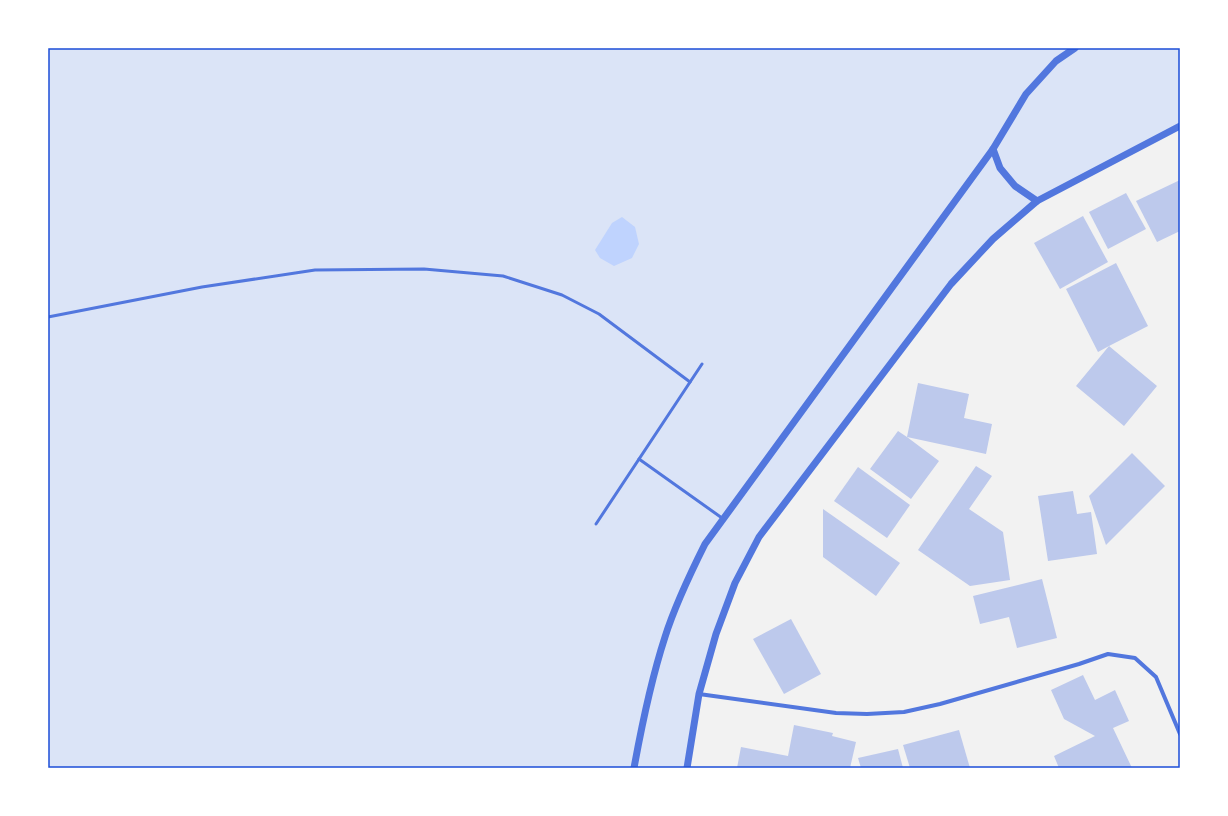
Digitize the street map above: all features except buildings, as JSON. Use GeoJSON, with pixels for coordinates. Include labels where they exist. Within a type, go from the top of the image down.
{"type":"FeatureCollection","features":[{"type":"Feature","properties":{"kind":"street"},"geometry":{"type":"LineString","coordinates":[[634,768],[643,719],[665,637],[690,573],[705,544],[993,149],[1026,94],[1056,61],[1075,48]]}},
{"type":"Feature","properties":{"kind":"street"},"geometry":{"type":"LineString","coordinates":[[687,768],[699,694],[716,634],[735,583],[759,537],[951,284],[993,239],[1037,201],[1180,126]]}},
{"type":"Feature","properties":{"kind":"street"},"geometry":{"type":"LineString","coordinates":[[993,149],[1000,168],[1015,186],[1037,201]]}},
{"type":"Feature","properties":{"kind":"street"},"geometry":{"type":"LineString","coordinates":[[699,694],[836,713],[867,714],[904,712],[955,700],[1079,664],[1108,654],[1135,658],[1156,677],[1180,734]]}},
{"type":"Feature","properties":{"kind":"lane"},"geometry":{"type":"LineString","coordinates":[[48,317],[202,287],[315,270],[424,269],[503,276],[562,295],[599,314],[690,382]]}},
{"type":"Feature","properties":{"kind":"lane"},"geometry":{"type":"LineString","coordinates":[[596,524],[702,364]]}},
{"type":"Feature","properties":{"kind":"lane"},"geometry":{"type":"LineString","coordinates":[[639,459],[723,518]]}},
{"type":"Feature","properties":{"kind":"shaded area"},"geometry":{"type":"Polygon","coordinates":[[[48,48],[1180,48],[1180,126],[1037,201],[951,284],[759,537],[735,583],[699,694],[687,768],[48,768],[48,48]]]}},
{"type":"Feature","properties":{"kind":"water"},"geometry":{"type":"Polygon","coordinates":[[[622,217],[635,227],[639,244],[632,258],[614,266],[600,258],[595,250],[612,223],[622,217]]]}}]}
